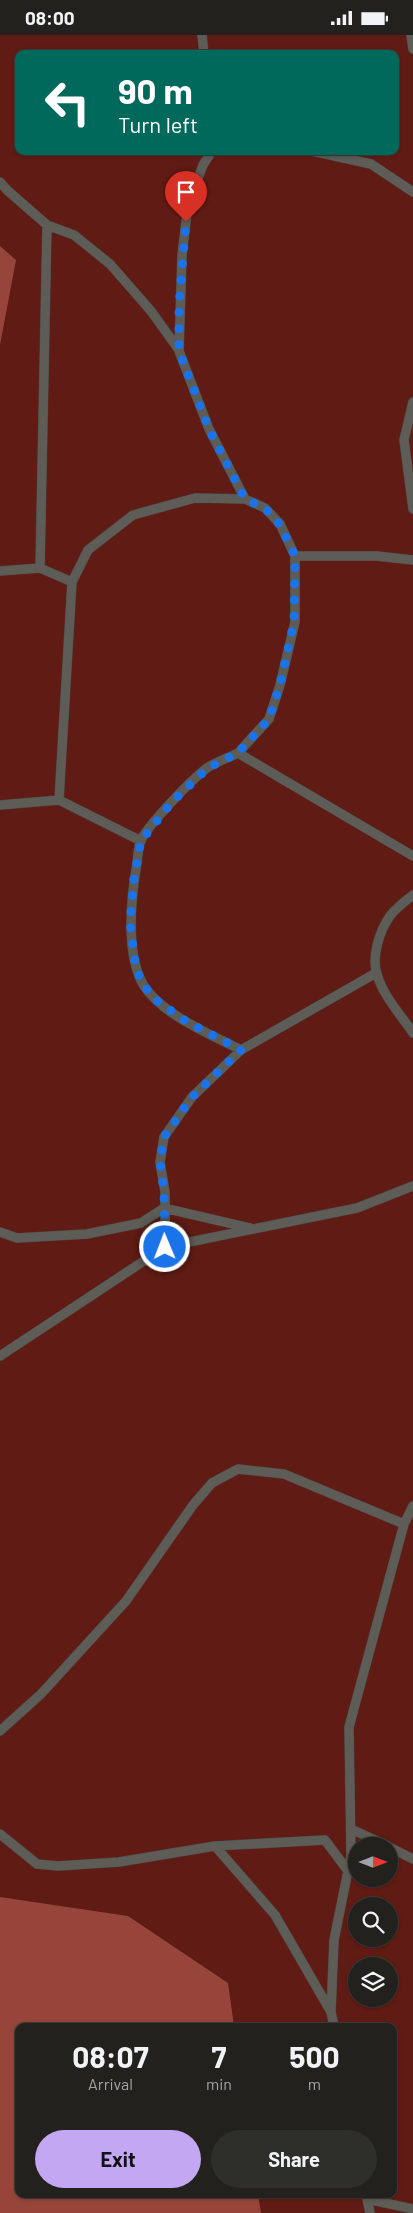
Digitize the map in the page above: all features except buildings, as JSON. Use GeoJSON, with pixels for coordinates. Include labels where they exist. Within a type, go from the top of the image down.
{"type":"FeatureCollection","features":[{"type":"Feature","properties":{"kind":"lane"},"geometry":{"type":"LineString","coordinates":[[202,35],[204,50]]}},
{"type":"Feature","properties":{"kind":"lane"},"geometry":{"type":"LineString","coordinates":[[411,35],[413,49]]}},
{"type":"Feature","properties":{"kind":"lane"},"geometry":{"type":"LineString","coordinates":[[179,351],[182,255],[188,205],[203,165],[209,155]]}},
{"type":"Feature","properties":{"kind":"lane"},"geometry":{"type":"LineString","coordinates":[[330,155],[371,164],[413,192]]}},
{"type":"Feature","properties":{"kind":"lane"},"geometry":{"type":"LineString","coordinates":[[0,182],[6,190],[47,225],[74,235],[110,264],[151,311],[179,351],[209,429],[245,499]]}},
{"type":"Feature","properties":{"kind":"lane"},"geometry":{"type":"LineString","coordinates":[[40,569],[47,225]]}},
{"type":"Feature","properties":{"kind":"lane"},"geometry":{"type":"LineString","coordinates":[[413,402],[404,440],[413,509]]}},
{"type":"Feature","properties":{"kind":"lane"},"geometry":{"type":"LineString","coordinates":[[60,800],[72,583],[88,550],[133,515],[195,498],[245,499],[265,508],[280,525],[295,556],[294,622],[280,685],[269,719],[238,753],[208,768],[172,802],[141,841],[134,878],[130,923],[136,969],[144,986],[156,1000],[187,1022],[241,1050]]}},
{"type":"Feature","properties":{"kind":"lane"},"geometry":{"type":"LineString","coordinates":[[295,556],[377,556],[413,561]]}},
{"type":"Feature","properties":{"kind":"lane"},"geometry":{"type":"LineString","coordinates":[[0,571],[40,569],[72,583]]}},
{"type":"Feature","properties":{"kind":"lane"},"geometry":{"type":"LineString","coordinates":[[238,753],[413,857]]}},
{"type":"Feature","properties":{"kind":"lane"},"geometry":{"type":"LineString","coordinates":[[0,805],[60,800],[141,841]]}},
{"type":"Feature","properties":{"kind":"lane"},"geometry":{"type":"LineString","coordinates":[[413,895],[391,914],[382,931],[376,957],[376,973],[382,988],[413,1033]]}},
{"type":"Feature","properties":{"kind":"lane"},"geometry":{"type":"LineString","coordinates":[[165,1247],[164,1192],[160,1162],[164,1137],[192,1097],[241,1050],[376,973]]}},
{"type":"Feature","properties":{"kind":"lane"},"geometry":{"type":"LineString","coordinates":[[0,1356],[165,1247],[357,1209],[413,1186]]}},
{"type":"Feature","properties":{"kind":"lane"},"geometry":{"type":"LineString","coordinates":[[0,1232],[17,1238],[87,1234],[141,1223],[164,1208],[255,1229]]}},
{"type":"Feature","properties":{"kind":"lane"},"geometry":{"type":"LineString","coordinates":[[0,1731],[41,1695],[126,1601],[193,1505],[212,1483],[238,1469],[284,1474],[404,1524]]}},
{"type":"Feature","properties":{"kind":"lane"},"geometry":{"type":"LineString","coordinates":[[351,1837],[349,1727],[404,1524],[413,1506]]}},
{"type":"Feature","properties":{"kind":"lane"},"geometry":{"type":"LineString","coordinates":[[351,1829],[367,1837]]}},
{"type":"Feature","properties":{"kind":"lane"},"geometry":{"type":"LineString","coordinates":[[0,1834],[37,1864],[58,1866],[119,1862],[215,1845],[325,1839],[348,1871],[334,1940],[331,2012],[333,2023]]}},
{"type":"Feature","properties":{"kind":"lane"},"geometry":{"type":"LineString","coordinates":[[215,1845],[275,1915],[331,2012]]}},
{"type":"Feature","properties":{"kind":"lane"},"geometry":{"type":"LineString","coordinates":[[398,1852],[413,1859]]}},
{"type":"Feature","properties":{"kind":"lane"},"geometry":{"type":"LineString","coordinates":[[366,2198],[370,2213]]}},
{"type":"Feature","properties":{"kind":"lane"},"geometry":{"type":"LineString","coordinates":[[373,2198],[413,2209]]}},
{"type":"Feature","properties":{"kind":"shaded area"},"geometry":{"type":"Polygon","coordinates":[[[0,35],[413,35],[413,2213],[261,2213],[259,2198],[397,2198],[397,2023],[234,2023],[228,1983],[128,1916],[0,1897],[0,345],[16,260],[0,246],[0,35]]]}},
{"type":"Feature","properties":{"kind":"shaded area"},"geometry":{"type":"Polygon","coordinates":[[[0,246],[16,260],[0,345],[0,246]]]}},
{"type":"Feature","properties":{"kind":"shaded area"},"geometry":{"type":"Polygon","coordinates":[[[0,1897],[128,1916],[228,1983],[234,2023],[15,2023],[15,2198],[259,2198],[261,2213],[0,2213],[0,1897]]]}},
{"type":"Feature","properties":{"kind":"route"},"geometry":{"type":"LineString","coordinates":[[165,1247],[164,1192],[160,1162],[164,1137],[192,1097],[241,1050],[187,1022],[156,1000],[144,986],[136,969],[130,923],[134,878],[141,841],[172,802],[196,779],[208,768],[238,753],[269,719],[280,685],[294,622],[295,556],[280,525],[265,508],[245,499],[209,429],[179,351],[179,305],[186,222]]}}]}
